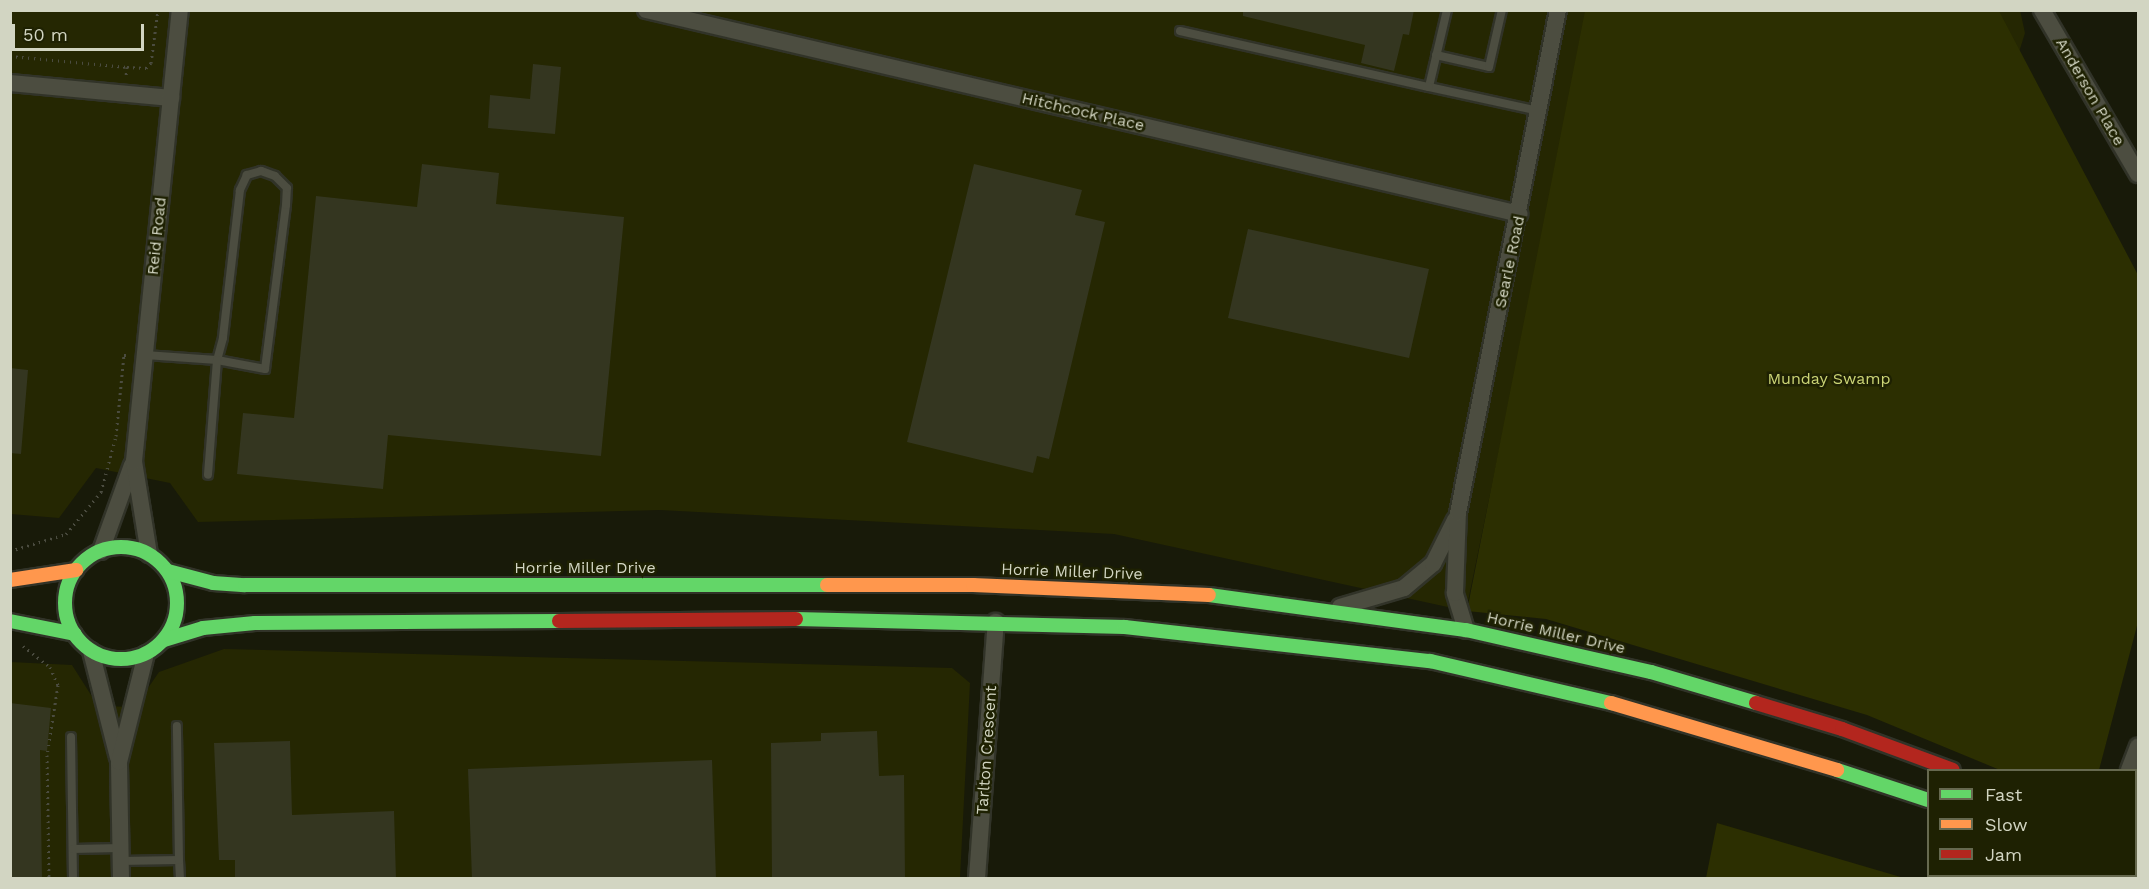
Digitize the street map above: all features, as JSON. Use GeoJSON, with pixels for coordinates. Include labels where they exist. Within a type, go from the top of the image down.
{"type":"FeatureCollection","features":[{"type":"Feature","properties":{"kind":"main road","name":"Horrie Miller Drive"},"geometry":{"type":"LineString","coordinates":[[101,551],[117,547],[149,554],[168,571],[213,583],[245,585],[973,585],[1124,589],[1333,609],[1466,630],[1651,672],[1842,729],[1948,769]]}},
{"type":"Feature","properties":{"kind":"main road"},"geometry":{"type":"LineString","coordinates":[[10,580],[76,570],[101,551]]}},
{"type":"Feature","properties":{"kind":"main road"},"geometry":{"type":"LineString","coordinates":[[76,570],[65,602],[75,634],[91,651],[118,660],[146,654],[164,640],[203,628],[255,623],[996,622],[1125,627],[1430,662],[1650,711],[1927,799]]}},
{"type":"Feature","properties":{"kind":"main road"},"geometry":{"type":"LineString","coordinates":[[164,640],[177,606],[168,571]]}},
{"type":"Feature","properties":{"kind":"main road"},"geometry":{"type":"LineString","coordinates":[[10,621],[75,634]]}},
{"type":"Feature","properties":{"kind":"street","name":"Reid Road"},"geometry":{"type":"LineString","coordinates":[[101,551],[134,461],[180,10]]}},
{"type":"Feature","properties":{"kind":"street","name":"Hitchcock Place"},"geometry":{"type":"LineString","coordinates":[[646,10],[1520,214]]}},
{"type":"Feature","properties":{"kind":"street","name":"Searle Road"},"geometry":{"type":"LineString","coordinates":[[1466,630],[1455,593],[1458,513],[1520,214],[1558,10]]}},
{"type":"Feature","properties":{"kind":"street","name":"Anderson Place"},"geometry":{"type":"LineString","coordinates":[[2042,10],[2139,174]]}},
{"type":"Feature","properties":{"kind":"street"},"geometry":{"type":"LineString","coordinates":[[10,83],[171,98]]}},
{"type":"Feature","properties":{"kind":"street","name":"Reid Road"},"geometry":{"type":"LineString","coordinates":[[134,461],[149,554]]}},
{"type":"Feature","properties":{"kind":"street","name":"Searle Road"},"geometry":{"type":"LineString","coordinates":[[1333,609],[1404,588],[1433,564],[1458,513]]}},
{"type":"Feature","properties":{"kind":"street","name":"Tarlton Crescent"},"geometry":{"type":"LineString","coordinates":[[977,879],[996,622]]}},
{"type":"Feature","properties":{"kind":"street"},"geometry":{"type":"LineString","coordinates":[[91,651],[119,762],[121,879]]}},
{"type":"Feature","properties":{"kind":"street"},"geometry":{"type":"LineString","coordinates":[[119,762],[146,654]]}},
{"type":"Feature","properties":{"kind":"street"},"geometry":{"type":"LineString","coordinates":[[2130,769],[2139,747]]}},
{"type":"Feature","properties":{"kind":"lane"},"geometry":{"type":"LineString","coordinates":[[1429,87],[1447,10]]}},
{"type":"Feature","properties":{"kind":"lane"},"geometry":{"type":"LineString","coordinates":[[1436,55],[1490,67],[1502,10]]}},
{"type":"Feature","properties":{"kind":"lane"},"geometry":{"type":"LineString","coordinates":[[1180,31],[1539,111]]}},
{"type":"Feature","properties":{"kind":"lane"},"geometry":{"type":"LineString","coordinates":[[145,355],[217,360],[264,369],[268,363],[287,188],[275,176],[261,171],[247,176],[240,190],[224,338],[217,360],[208,475]]}},
{"type":"Feature","properties":{"kind":"lane"},"geometry":{"type":"LineString","coordinates":[[177,726],[180,879]]}},
{"type":"Feature","properties":{"kind":"lane"},"geometry":{"type":"LineString","coordinates":[[71,737],[73,879]]}},
{"type":"Feature","properties":{"kind":"lane"},"geometry":{"type":"LineString","coordinates":[[73,849],[179,860]]}},
{"type":"Feature","properties":{"kind":"path"},"geometry":{"type":"LineString","coordinates":[[10,56],[146,68],[151,63],[158,10]]}},
{"type":"Feature","properties":{"kind":"path"},"geometry":{"type":"LineString","coordinates":[[125,94],[128,67]]}},
{"type":"Feature","properties":{"kind":"path"},"geometry":{"type":"LineString","coordinates":[[10,551],[66,534],[101,492],[116,436],[124,355],[145,355]]}},
{"type":"Feature","properties":{"kind":"path"},"geometry":{"type":"LineString","coordinates":[[23,639],[26,650],[56,675],[56,710],[47,755],[49,879]]}},
{"type":"Feature","properties":{"kind":"shaded area"},"geometry":{"type":"Polygon","coordinates":[[[2020,10],[2025,33],[1942,298],[1546,223],[1466,611],[1114,534],[660,510],[198,522],[170,483],[96,468],[59,518],[11,514],[10,11],[2020,10]]]}},
{"type":"Feature","properties":{"kind":"shaded area"},"geometry":{"type":"Polygon","coordinates":[[[224,649],[952,668],[970,683],[960,878],[11,878],[10,662],[72,665],[98,706],[135,707],[159,672],[224,649]]]}},
{"type":"Feature","properties":{"kind":"green space","name":"Munday Swamp"},"geometry":{"type":"Polygon","coordinates":[[[1585,11],[1999,11],[2138,275],[2138,622],[2099,769],[1998,769],[1867,715],[1546,619],[1467,611],[1585,11]]]}},
{"type":"Feature","properties":{"kind":"green space"},"geometry":{"type":"Polygon","coordinates":[[[1717,823],[1904,878],[1706,878],[1717,823]]]}},
{"type":"Feature","properties":{"kind":"building"},"geometry":{"type":"Polygon","coordinates":[[[1243,10],[1414,10],[1409,35],[1403,34],[1394,71],[1361,63],[1365,45],[1243,16],[1243,10]]]}},
{"type":"Feature","properties":{"kind":"building"},"geometry":{"type":"Polygon","coordinates":[[[533,64],[561,67],[555,134],[488,128],[490,95],[530,99],[533,64]]]}},
{"type":"Feature","properties":{"kind":"building"},"geometry":{"type":"Polygon","coordinates":[[[422,164],[499,173],[496,204],[624,217],[601,456],[388,435],[383,489],[237,474],[243,413],[294,418],[316,196],[417,207],[422,164]]]}},
{"type":"Feature","properties":{"kind":"building"},"geometry":{"type":"Polygon","coordinates":[[[974,164],[1082,190],[1075,215],[1105,222],[1049,459],[1037,456],[1033,473],[907,442],[974,164]]]}},
{"type":"Feature","properties":{"kind":"building"},"geometry":{"type":"Polygon","coordinates":[[[1248,229],[1429,269],[1409,358],[1228,318],[1248,229]]]}},
{"type":"Feature","properties":{"kind":"building"},"geometry":{"type":"Polygon","coordinates":[[[10,368],[28,370],[21,454],[10,453],[10,368]]]}},
{"type":"Feature","properties":{"kind":"building"},"geometry":{"type":"Polygon","coordinates":[[[10,703],[51,708],[47,751],[40,750],[42,879],[10,879],[10,703]]]}},
{"type":"Feature","properties":{"kind":"building"},"geometry":{"type":"Polygon","coordinates":[[[877,731],[879,776],[904,775],[905,879],[772,879],[771,743],[821,741],[821,733],[877,731]]]}},
{"type":"Feature","properties":{"kind":"building"},"geometry":{"type":"Polygon","coordinates":[[[290,741],[292,815],[394,811],[396,879],[235,879],[235,860],[219,860],[214,743],[290,741]]]}},
{"type":"Feature","properties":{"kind":"building"},"geometry":{"type":"Polygon","coordinates":[[[712,760],[716,879],[472,879],[468,769],[712,760]]]}},
{"type":"Feature","properties":{"kind":"traffic: fast"},"geometry":{"type":"LineString","coordinates":[[121,547],[142,551],[161,563],[173,582],[177,603],[173,624],[161,643],[142,655],[121,659],[100,655],[81,643],[69,624],[65,603],[69,582],[81,563],[100,551],[121,547]]}},
{"type":"Feature","properties":{"kind":"traffic: fast"},"geometry":{"type":"LineString","coordinates":[[168,571],[213,583],[245,585],[827,585]]}},
{"type":"Feature","properties":{"kind":"traffic: fast"},"geometry":{"type":"LineString","coordinates":[[1209,595],[1466,630],[1651,672],[1756,703]]}},
{"type":"Feature","properties":{"kind":"traffic: fast"},"geometry":{"type":"LineString","coordinates":[[796,619],[1125,627],[1430,661],[1611,703]]}},
{"type":"Feature","properties":{"kind":"traffic: fast"},"geometry":{"type":"LineString","coordinates":[[10,621],[75,634]]}},
{"type":"Feature","properties":{"kind":"traffic: fast"},"geometry":{"type":"LineString","coordinates":[[164,640],[203,628],[255,623],[559,621]]}},
{"type":"Feature","properties":{"kind":"traffic: fast"},"geometry":{"type":"LineString","coordinates":[[1837,770],[1927,800]]}},
{"type":"Feature","properties":{"kind":"traffic: slow"},"geometry":{"type":"LineString","coordinates":[[10,580],[76,570]]}},
{"type":"Feature","properties":{"kind":"traffic: slow"},"geometry":{"type":"LineString","coordinates":[[827,585],[973,585],[1209,595]]}},
{"type":"Feature","properties":{"kind":"traffic: slow"},"geometry":{"type":"LineString","coordinates":[[1611,703],[1837,770]]}},
{"type":"Feature","properties":{"kind":"traffic: jam"},"geometry":{"type":"LineString","coordinates":[[559,621],[796,619]]}},
{"type":"Feature","properties":{"kind":"traffic: jam"},"geometry":{"type":"LineString","coordinates":[[1756,703],[1842,729],[1950,769]]}}]}
